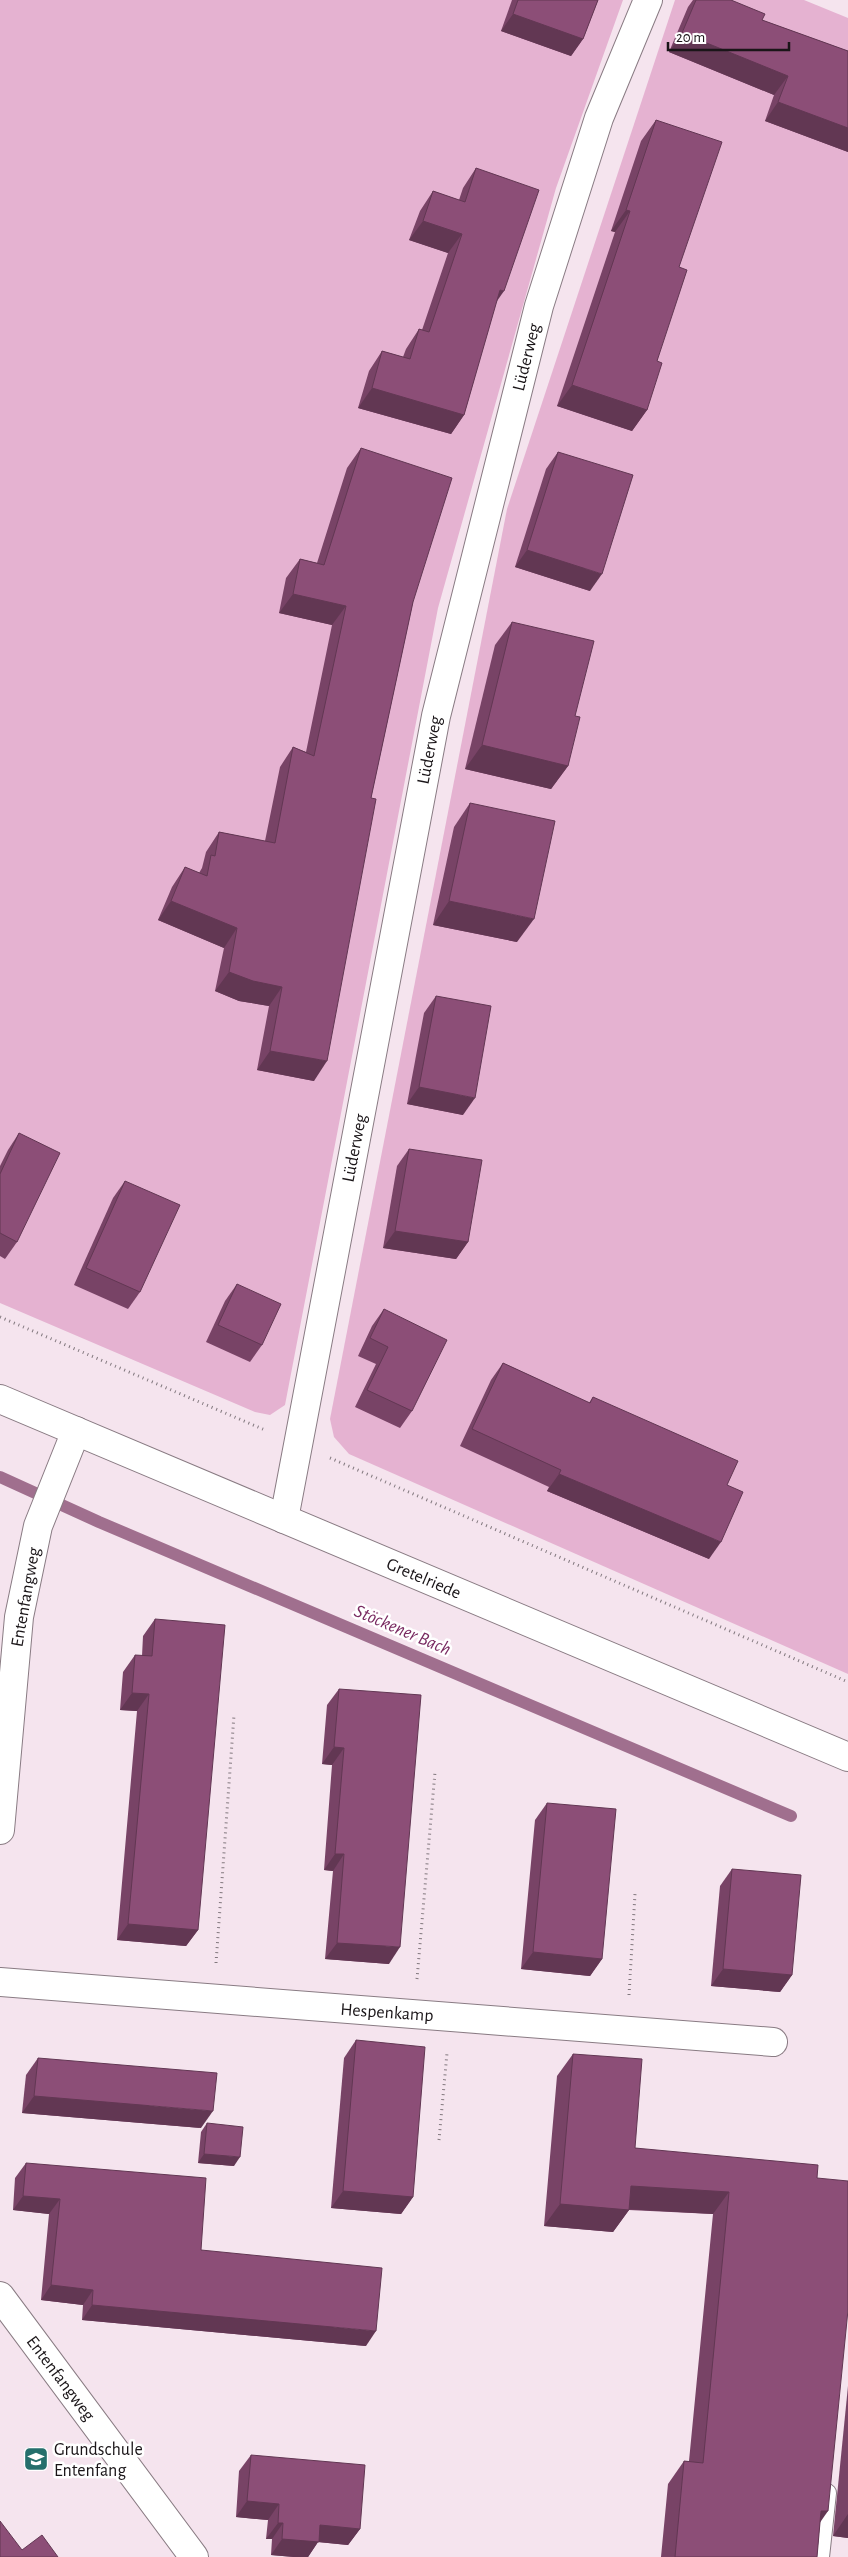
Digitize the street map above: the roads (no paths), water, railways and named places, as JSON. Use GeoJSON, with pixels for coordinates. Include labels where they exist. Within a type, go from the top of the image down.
{"type":"FeatureCollection","features":[{"type":"Feature","properties":{"kind":"street","name":"Lüderweg"},"geometry":{"type":"LineString","coordinates":[[284,1519],[436,716],[539,306],[600,118],[648,0]]}},
{"type":"Feature","properties":{"kind":"street","name":"Gretelriede"},"geometry":{"type":"LineString","coordinates":[[0,1399],[72,1442],[284,1519],[848,1757]]}},
{"type":"Feature","properties":{"kind":"street","name":"Entenfangweg"},"geometry":{"type":"LineString","coordinates":[[0,1830],[19,1617],[38,1526],[72,1442]]}},
{"type":"Feature","properties":{"kind":"street","name":"Hespenkamp"},"geometry":{"type":"LineString","coordinates":[[0,1982],[773,2042]]}},
{"type":"Feature","properties":{"kind":"street","name":"Entenfangweg"},"geometry":{"type":"LineString","coordinates":[[0,2296],[194,2557]]}},
{"type":"Feature","properties":{"kind":"lane"},"geometry":{"type":"LineString","coordinates":[[820,2557],[829,2473]]}},
{"type":"Feature","properties":{"kind":"waterway","name":"Stöckener Bach"},"geometry":{"type":"LineString","coordinates":[[0,1477],[99,1522],[791,1816]]}},
{"type":"Feature","properties":{"kind":"place","name":"Grundschule Entenfang"},"geometry":{"type":"Point","coordinates":[36,2459]}}]}
